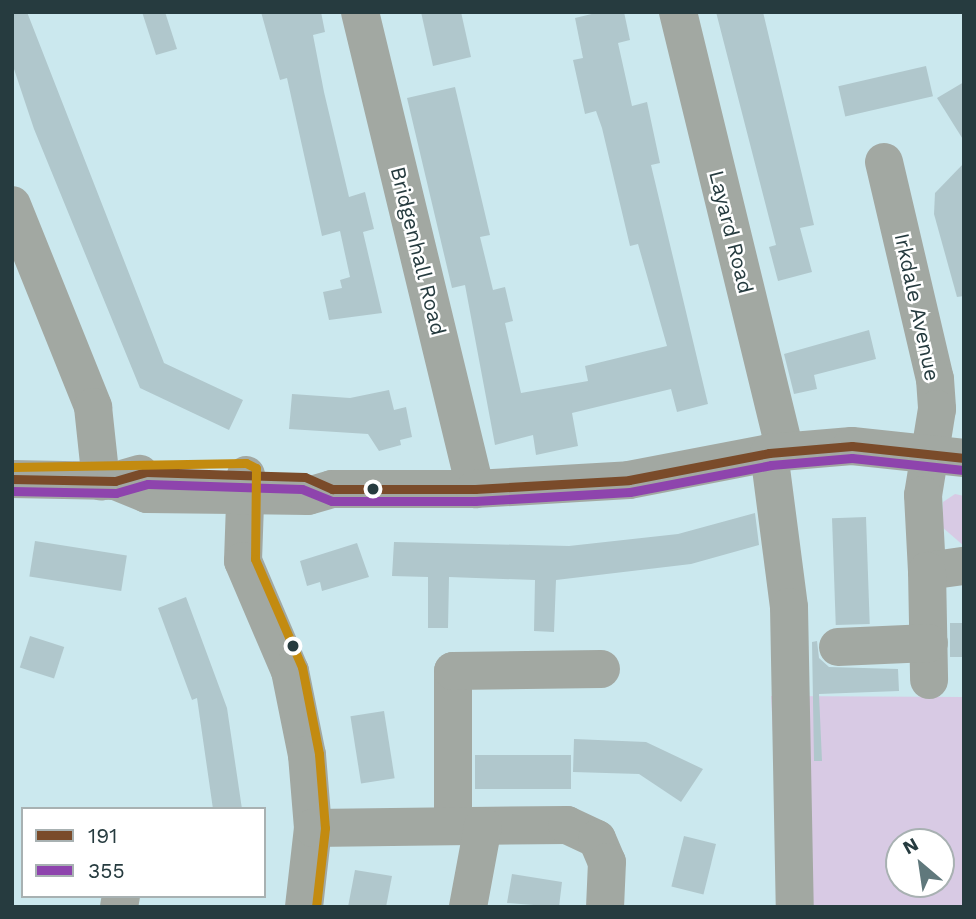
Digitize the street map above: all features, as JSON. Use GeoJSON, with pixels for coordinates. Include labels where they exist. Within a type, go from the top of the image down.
{"type":"FeatureCollection","features":[{"type":"Feature","properties":{"kind":"street","name":"Bridgenhall Road"},"geometry":{"type":"LineString","coordinates":[[360,12],[475,489]]}},
{"type":"Feature","properties":{"kind":"street","name":"Layard Road"},"geometry":{"type":"LineString","coordinates":[[678,12],[777,452],[789,607],[795,907]]}},
{"type":"Feature","properties":{"kind":"street","name":"Irkdale Avenue"},"geometry":{"type":"LineString","coordinates":[[838,647],[929,662],[946,569],[946,455],[937,409],[935,379],[884,162]]}},
{"type":"Feature","properties":{"kind":"street"},"geometry":{"type":"LineString","coordinates":[[12,205],[93,407],[108,482]]}},
{"type":"Feature","properties":{"kind":"street"},"geometry":{"type":"LineString","coordinates":[[12,479],[108,482],[146,472],[308,496],[332,489],[475,489],[629,480],[777,452],[852,446],[946,455]]}},
{"type":"Feature","properties":{"kind":"street"},"geometry":{"type":"LineString","coordinates":[[245,486],[243,561],[290,671],[313,828],[304,907]]}},
{"type":"Feature","properties":{"kind":"street"},"geometry":{"type":"LineString","coordinates":[[468,907],[468,826],[453,671],[601,669]]}},
{"type":"Feature","properties":{"kind":"street"},"geometry":{"type":"LineString","coordinates":[[313,828],[567,825],[597,839],[607,862],[605,907]]}},
{"type":"Feature","properties":{"kind":"shaded area"},"geometry":{"type":"Polygon","coordinates":[[[955,494],[964,496],[964,546],[942,527],[943,502],[955,494]]]}},
{"type":"Feature","properties":{"kind":"shaded area"},"geometry":{"type":"Polygon","coordinates":[[[771,696],[964,697],[964,907],[782,907],[771,696]]]}},
{"type":"Feature","properties":{"kind":"building"},"geometry":{"type":"Polygon","coordinates":[[[12,12],[27,12],[164,363],[243,400],[229,430],[140,388],[34,129],[12,63],[12,12]]]}},
{"type":"Feature","properties":{"kind":"building"},"geometry":{"type":"Polygon","coordinates":[[[142,12],[165,12],[177,49],[156,55],[142,12]]]}},
{"type":"Feature","properties":{"kind":"building"},"geometry":{"type":"Polygon","coordinates":[[[261,12],[321,12],[325,32],[313,35],[324,92],[349,197],[365,192],[374,229],[363,232],[382,313],[329,320],[323,292],[342,288],[340,280],[350,277],[340,231],[322,236],[287,78],[280,80],[261,12]]]}},
{"type":"Feature","properties":{"kind":"building"},"geometry":{"type":"Polygon","coordinates":[[[421,12],[461,12],[471,57],[433,66],[421,12]]]}},
{"type":"Feature","properties":{"kind":"building"},"geometry":{"type":"Polygon","coordinates":[[[600,12],[624,12],[630,40],[618,43],[632,106],[647,102],[660,163],[651,165],[708,404],[677,412],[671,389],[572,413],[578,446],[536,455],[533,435],[495,445],[465,285],[452,288],[407,98],[455,87],[490,235],[480,237],[493,290],[505,287],[513,321],[505,323],[521,393],[588,381],[585,366],[667,346],[638,244],[630,246],[602,128],[596,111],[585,114],[573,60],[583,58],[575,18],[600,12]]]}},
{"type":"Feature","properties":{"kind":"building"},"geometry":{"type":"Polygon","coordinates":[[[716,12],[763,12],[814,225],[800,228],[812,272],[778,281],[769,247],[776,245],[716,12]]]}},
{"type":"Feature","properties":{"kind":"building"},"geometry":{"type":"Polygon","coordinates":[[[926,66],[933,96],[845,116],[838,86],[926,66]]]}},
{"type":"Feature","properties":{"kind":"building"},"geometry":{"type":"Polygon","coordinates":[[[964,82],[964,141],[937,98],[964,82]]]}},
{"type":"Feature","properties":{"kind":"building"},"geometry":{"type":"Polygon","coordinates":[[[964,163],[964,296],[957,297],[934,214],[935,193],[964,163]]]}},
{"type":"Feature","properties":{"kind":"building"},"geometry":{"type":"Polygon","coordinates":[[[869,330],[876,359],[814,375],[817,389],[794,394],[784,354],[869,330]]]}},
{"type":"Feature","properties":{"kind":"building"},"geometry":{"type":"Polygon","coordinates":[[[389,390],[394,410],[406,407],[412,437],[400,440],[401,445],[379,451],[368,434],[289,429],[292,394],[350,398],[389,390]]]}},
{"type":"Feature","properties":{"kind":"building"},"geometry":{"type":"Polygon","coordinates":[[[755,513],[759,545],[691,564],[556,580],[554,632],[534,631],[535,580],[449,577],[448,628],[428,628],[428,577],[392,576],[394,542],[569,546],[678,534],[755,513]]]}},
{"type":"Feature","properties":{"kind":"building"},"geometry":{"type":"Polygon","coordinates":[[[866,517],[870,624],[836,625],[832,518],[866,517]]]}},
{"type":"Feature","properties":{"kind":"building"},"geometry":{"type":"Polygon","coordinates":[[[35,541],[127,556],[121,591],[29,577],[35,541]]]}},
{"type":"Feature","properties":{"kind":"building"},"geometry":{"type":"Polygon","coordinates":[[[357,543],[369,577],[322,591],[320,582],[307,586],[300,561],[357,543]]]}},
{"type":"Feature","properties":{"kind":"building"},"geometry":{"type":"Polygon","coordinates":[[[186,597],[227,708],[242,807],[213,807],[197,698],[192,700],[158,608],[186,597]]]}},
{"type":"Feature","properties":{"kind":"building"},"geometry":{"type":"Polygon","coordinates":[[[950,623],[964,623],[964,657],[950,657],[950,623]]]}},
{"type":"Feature","properties":{"kind":"building"},"geometry":{"type":"Polygon","coordinates":[[[30,636],[64,647],[54,679],[20,667],[30,636]]]}},
{"type":"Feature","properties":{"kind":"building"},"geometry":{"type":"Polygon","coordinates":[[[817,641],[819,658],[829,667],[898,669],[899,691],[819,694],[822,761],[814,761],[812,642],[817,641]]]}},
{"type":"Feature","properties":{"kind":"building"},"geometry":{"type":"Polygon","coordinates":[[[384,711],[395,778],[361,783],[350,716],[384,711]]]}},
{"type":"Feature","properties":{"kind":"building"},"geometry":{"type":"Polygon","coordinates":[[[574,739],[646,742],[703,769],[681,802],[639,774],[573,772],[574,739]]]}},
{"type":"Feature","properties":{"kind":"building"},"geometry":{"type":"Polygon","coordinates":[[[475,755],[571,755],[571,789],[475,789],[475,755]]]}},
{"type":"Feature","properties":{"kind":"building"},"geometry":{"type":"Polygon","coordinates":[[[684,836],[716,844],[703,894],[671,886],[684,836]]]}},
{"type":"Feature","properties":{"kind":"building"},"geometry":{"type":"Polygon","coordinates":[[[355,870],[392,876],[386,907],[348,907],[355,870]]]}},
{"type":"Feature","properties":{"kind":"building"},"geometry":{"type":"Polygon","coordinates":[[[512,874],[562,882],[559,907],[507,903],[512,874]]]}},
{"type":"Feature","properties":{"kind":"transit line","name":"191"},"geometry":{"type":"LineString","coordinates":[[12,479],[115,481],[146,472],[305,477],[332,489],[475,489],[629,480],[769,453],[852,446],[964,458]]}},
{"type":"Feature","properties":{"kind":"transit line","name":"355"},"geometry":{"type":"LineString","coordinates":[[12,491],[116,493],[148,484],[302,489],[332,501],[475,501],[630,492],[771,465],[852,458],[963,470]]}},
{"type":"Feature","properties":{"kind":"transit line"},"geometry":{"type":"LineString","coordinates":[[12,467],[246,463],[256,468],[255,559],[302,667],[319,754],[325,828],[316,907]]}}]}
